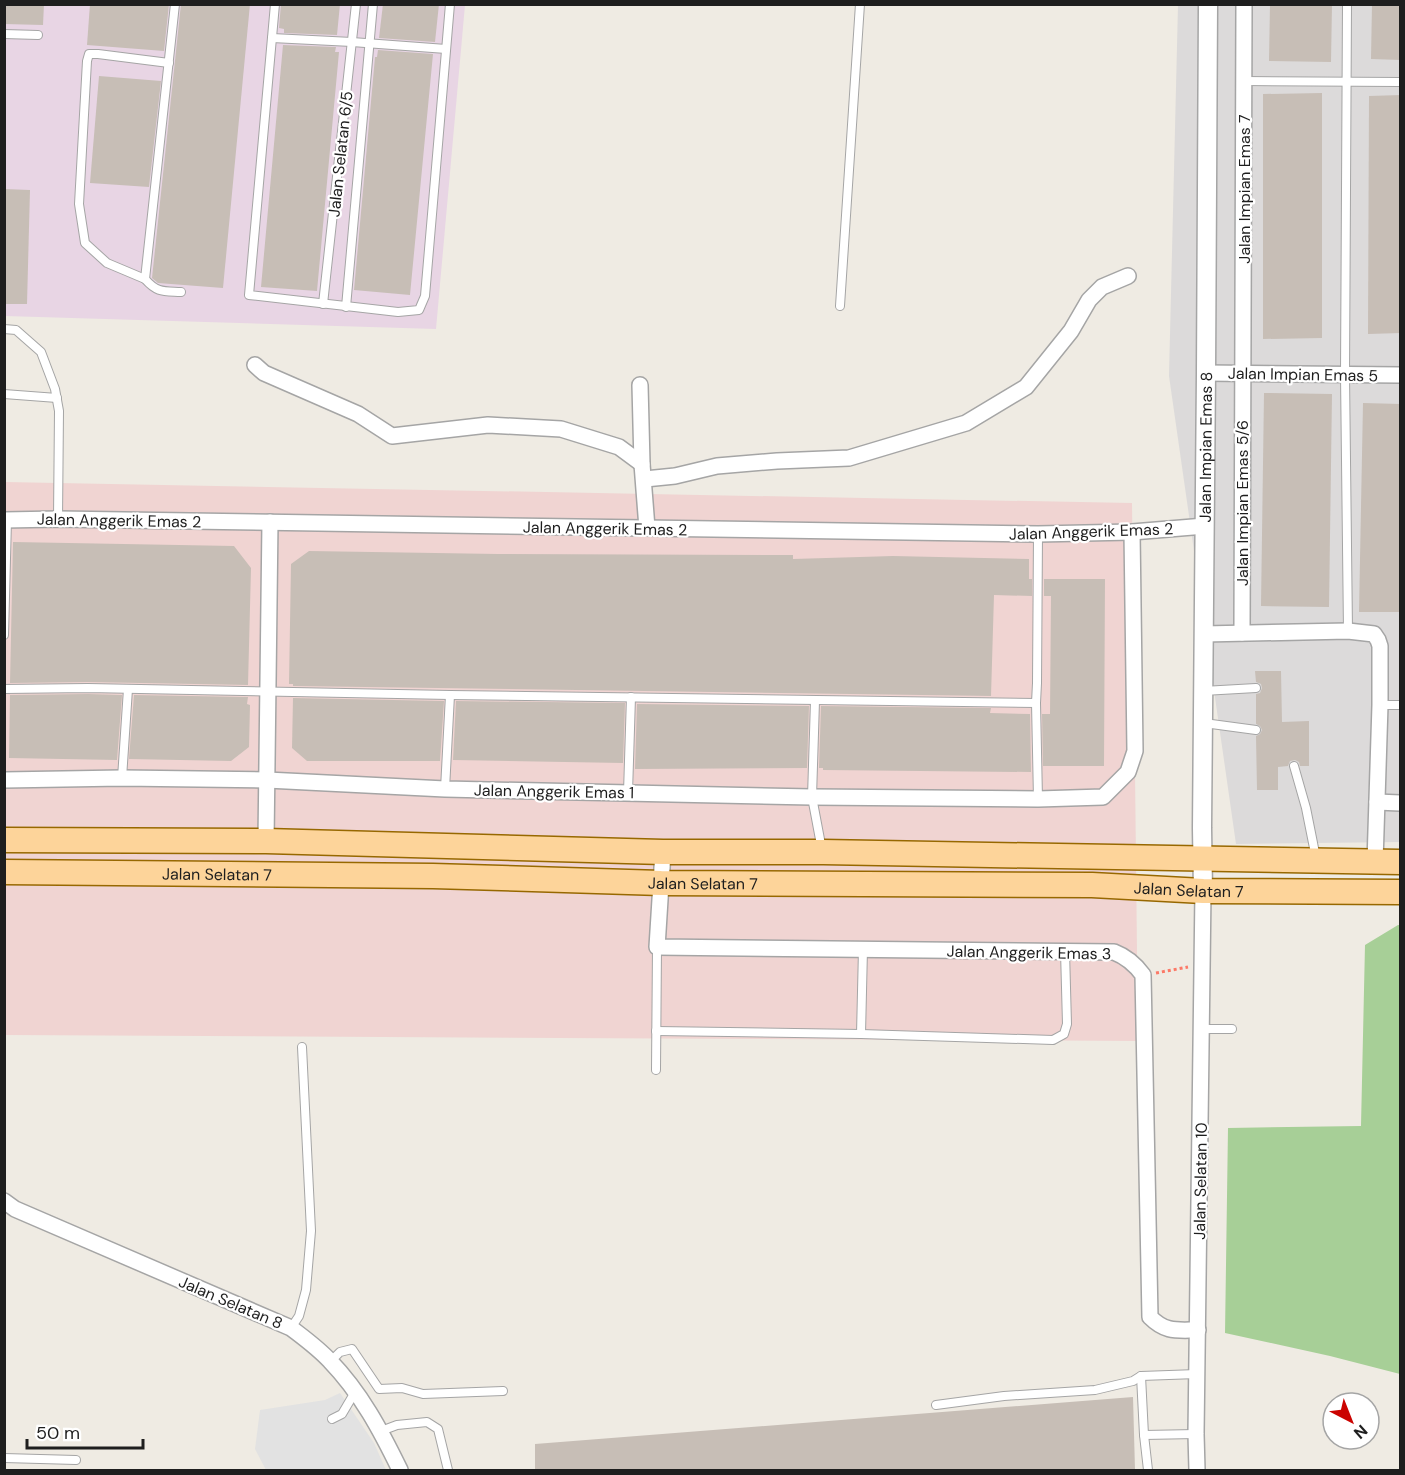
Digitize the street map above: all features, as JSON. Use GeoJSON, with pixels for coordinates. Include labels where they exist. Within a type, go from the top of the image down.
{"type":"FeatureCollection","features":[{"type":"Feature","properties":{"kind":"main road","name":"Jalan Selatan 7"},"geometry":{"type":"LineString","coordinates":[[4,840],[266,841],[663,852],[823,852],[1401,862]]}},
{"type":"Feature","properties":{"kind":"main road","name":"Jalan Selatan 7"},"geometry":{"type":"LineString","coordinates":[[4,872],[433,876],[661,883],[1092,885],[1203,891],[1401,892]]}},
{"type":"Feature","properties":{"kind":"street","name":"Jalan Impian Emas 8"},"geometry":{"type":"LineString","coordinates":[[1203,891],[1208,4]]}},
{"type":"Feature","properties":{"kind":"street","name":"Jalan Impian Emas 7"},"geometry":{"type":"LineString","coordinates":[[1243,373],[1244,4]]}},
{"type":"Feature","properties":{"kind":"street"},"geometry":{"type":"LineString","coordinates":[[645,479],[675,476],[717,466],[849,458],[966,423],[1026,387],[1071,332],[1089,300],[1102,287],[1128,276]]}},
{"type":"Feature","properties":{"kind":"street"},"geometry":{"type":"LineString","coordinates":[[255,365],[264,373],[358,414],[392,436],[488,425],[561,429],[619,447],[642,464]]}},
{"type":"Feature","properties":{"kind":"street","name":"Jalan Impian Emas 5"},"geometry":{"type":"LineString","coordinates":[[1206,373],[1401,375]]}},
{"type":"Feature","properties":{"kind":"street","name":"Jalan Impian Emas 5/6"},"geometry":{"type":"LineString","coordinates":[[1242,633],[1243,373]]}},
{"type":"Feature","properties":{"kind":"street"},"geometry":{"type":"LineString","coordinates":[[640,385],[642,464],[645,479],[647,528]]}},
{"type":"Feature","properties":{"kind":"street","name":"Jalan Anggerik Emas 2"},"geometry":{"type":"LineString","coordinates":[[6,520],[1038,534],[1132,532],[1204,526]]}},
{"type":"Feature","properties":{"kind":"street"},"geometry":{"type":"LineString","coordinates":[[266,841],[270,522]]}},
{"type":"Feature","properties":{"kind":"street","name":"Jalan Anggerik Emas 1"},"geometry":{"type":"LineString","coordinates":[[4,780],[122,778],[267,780],[446,789],[812,797],[1038,799],[1103,797],[1128,772],[1135,751],[1132,532]]}},
{"type":"Feature","properties":{"kind":"street"},"geometry":{"type":"LineString","coordinates":[[1204,634],[1348,631],[1374,634],[1380,646],[1375,862]]}},
{"type":"Feature","properties":{"kind":"street"},"geometry":{"type":"LineString","coordinates":[[1377,802],[1401,803]]}},
{"type":"Feature","properties":{"kind":"street"},"geometry":{"type":"LineString","coordinates":[[657,947],[663,852]]}},
{"type":"Feature","properties":{"kind":"street","name":"Jalan Selatan 10"},"geometry":{"type":"LineString","coordinates":[[1197,1470],[1203,891]]}},
{"type":"Feature","properties":{"kind":"street","name":"Jalan Anggerik Emas 3"},"geometry":{"type":"LineString","coordinates":[[657,947],[1114,952],[1125,957],[1143,975]]}},
{"type":"Feature","properties":{"kind":"street"},"geometry":{"type":"LineString","coordinates":[[1143,975],[1150,1317],[1159,1326],[1169,1330],[1198,1330]]}},
{"type":"Feature","properties":{"kind":"street","name":"Jalan Selatan 8"},"geometry":{"type":"LineString","coordinates":[[4,1201],[25,1214],[291,1328],[331,1361],[355,1392],[381,1431],[400,1470]]}},
{"type":"Feature","properties":{"kind":"lane"},"geometry":{"type":"LineString","coordinates":[[145,279],[175,4]]}},
{"type":"Feature","properties":{"kind":"lane"},"geometry":{"type":"LineString","coordinates":[[275,4],[249,295],[398,312],[419,310],[425,296],[450,4]]}},
{"type":"Feature","properties":{"kind":"lane","name":"Jalan Selatan 6/5"},"geometry":{"type":"LineString","coordinates":[[323,304],[356,4]]}},
{"type":"Feature","properties":{"kind":"lane"},"geometry":{"type":"LineString","coordinates":[[346,307],[374,4]]}},
{"type":"Feature","properties":{"kind":"lane"},"geometry":{"type":"LineString","coordinates":[[840,306],[860,4]]}},
{"type":"Feature","properties":{"kind":"lane"},"geometry":{"type":"LineString","coordinates":[[1347,4],[1345,375],[1348,631]]}},
{"type":"Feature","properties":{"kind":"lane"},"geometry":{"type":"LineString","coordinates":[[4,34],[38,35]]}},
{"type":"Feature","properties":{"kind":"lane"},"geometry":{"type":"LineString","coordinates":[[272,38],[446,49]]}},
{"type":"Feature","properties":{"kind":"lane"},"geometry":{"type":"LineString","coordinates":[[169,63],[89,54],[79,204],[85,243],[107,263],[145,279],[159,291],[181,292]]}},
{"type":"Feature","properties":{"kind":"lane"},"geometry":{"type":"LineString","coordinates":[[1244,81],[1401,82]]}},
{"type":"Feature","properties":{"kind":"lane"},"geometry":{"type":"LineString","coordinates":[[4,329],[16,330],[41,352],[50,373],[59,411],[58,519]]}},
{"type":"Feature","properties":{"kind":"lane"},"geometry":{"type":"LineString","coordinates":[[4,394],[57,398]]}},
{"type":"Feature","properties":{"kind":"lane"},"geometry":{"type":"LineString","coordinates":[[4,635],[6,520]]}},
{"type":"Feature","properties":{"kind":"lane"},"geometry":{"type":"LineString","coordinates":[[1038,534],[1036,703],[1038,799]]}},
{"type":"Feature","properties":{"kind":"lane"},"geometry":{"type":"LineString","coordinates":[[1203,691],[1256,688]]}},
{"type":"Feature","properties":{"kind":"lane"},"geometry":{"type":"LineString","coordinates":[[4,689],[1036,703]]}},
{"type":"Feature","properties":{"kind":"lane"},"geometry":{"type":"LineString","coordinates":[[122,778],[128,689]]}},
{"type":"Feature","properties":{"kind":"lane"},"geometry":{"type":"LineString","coordinates":[[446,789],[450,696]]}},
{"type":"Feature","properties":{"kind":"lane"},"geometry":{"type":"LineString","coordinates":[[628,793],[631,697]]}},
{"type":"Feature","properties":{"kind":"lane"},"geometry":{"type":"LineString","coordinates":[[815,701],[812,797],[823,852]]}},
{"type":"Feature","properties":{"kind":"lane"},"geometry":{"type":"LineString","coordinates":[[1380,705],[1401,705]]}},
{"type":"Feature","properties":{"kind":"lane"},"geometry":{"type":"LineString","coordinates":[[1203,723],[1256,730]]}},
{"type":"Feature","properties":{"kind":"lane"},"geometry":{"type":"LineString","coordinates":[[1294,766],[1317,861]]}},
{"type":"Feature","properties":{"kind":"lane"},"geometry":{"type":"LineString","coordinates":[[656,1070],[657,947]]}},
{"type":"Feature","properties":{"kind":"lane"},"geometry":{"type":"LineString","coordinates":[[861,1034],[863,949]]}},
{"type":"Feature","properties":{"kind":"lane"},"geometry":{"type":"LineString","coordinates":[[656,1031],[1053,1040],[1064,1034],[1066,1024],[1065,951]]}},
{"type":"Feature","properties":{"kind":"lane"},"geometry":{"type":"LineString","coordinates":[[1202,1029],[1232,1029]]}},
{"type":"Feature","properties":{"kind":"lane"},"geometry":{"type":"LineString","coordinates":[[291,1328],[299,1316],[306,1290],[310,1231],[302,1047]]}},
{"type":"Feature","properties":{"kind":"lane"},"geometry":{"type":"LineString","coordinates":[[331,1361],[340,1352],[352,1349],[379,1389],[402,1388],[423,1394],[502,1391]]}},
{"type":"Feature","properties":{"kind":"lane"},"geometry":{"type":"LineString","coordinates":[[936,1405],[1004,1396],[1095,1390],[1133,1381],[1142,1376],[1197,1374]]}},
{"type":"Feature","properties":{"kind":"lane"},"geometry":{"type":"LineString","coordinates":[[1142,1376],[1148,1470]]}},
{"type":"Feature","properties":{"kind":"lane"},"geometry":{"type":"LineString","coordinates":[[332,1419],[342,1414],[355,1392]]}},
{"type":"Feature","properties":{"kind":"lane"},"geometry":{"type":"LineString","coordinates":[[381,1431],[397,1425],[427,1422],[438,1429],[448,1470]]}},
{"type":"Feature","properties":{"kind":"lane"},"geometry":{"type":"LineString","coordinates":[[1144,1435],[1196,1434]]}},
{"type":"Feature","properties":{"kind":"lane"},"geometry":{"type":"LineString","coordinates":[[4,1458],[76,1460]]}},
{"type":"Feature","properties":{"kind":"path"},"geometry":{"type":"LineString","coordinates":[[1143,975],[1203,964]]}},
{"type":"Feature","properties":{"kind":"shaded area"},"geometry":{"type":"Polygon","coordinates":[[[5,5],[465,5],[436,329],[5,316],[5,5]]]}},
{"type":"Feature","properties":{"kind":"shaded area"},"geometry":{"type":"Polygon","coordinates":[[[1178,5],[1400,5],[1400,842],[1236,844],[1169,376],[1178,5]]]}},
{"type":"Feature","properties":{"kind":"shaded area"},"geometry":{"type":"Polygon","coordinates":[[[5,482],[1132,503],[1138,1041],[5,1035],[5,482]]]}},
{"type":"Feature","properties":{"kind":"shaded area"},"geometry":{"type":"Polygon","coordinates":[[[340,1393],[374,1443],[386,1470],[266,1470],[255,1449],[260,1410],[325,1400],[340,1393]]]}},
{"type":"Feature","properties":{"kind":"green space"},"geometry":{"type":"Polygon","coordinates":[[[1400,925],[1400,1374],[1225,1333],[1228,1128],[1361,1126],[1365,945],[1400,925]]]}},
{"type":"Feature","properties":{"kind":"building"},"geometry":{"type":"Polygon","coordinates":[[[4,4],[44,4],[43,25],[4,24],[4,4]]]}},
{"type":"Feature","properties":{"kind":"building"},"geometry":{"type":"Polygon","coordinates":[[[90,4],[169,4],[164,51],[87,45],[90,4]]]}},
{"type":"Feature","properties":{"kind":"building"},"geometry":{"type":"Polygon","coordinates":[[[181,4],[250,4],[223,288],[158,283],[152,278],[181,4]]]}},
{"type":"Feature","properties":{"kind":"building"},"geometry":{"type":"Polygon","coordinates":[[[281,4],[340,4],[337,35],[284,33],[284,29],[279,28],[281,4]]]}},
{"type":"Feature","properties":{"kind":"building"},"geometry":{"type":"Polygon","coordinates":[[[383,4],[439,4],[435,42],[379,38],[383,4]]]}},
{"type":"Feature","properties":{"kind":"building"},"geometry":{"type":"Polygon","coordinates":[[[1270,4],[1332,4],[1331,62],[1269,61],[1270,4]]]}},
{"type":"Feature","properties":{"kind":"building"},"geometry":{"type":"Polygon","coordinates":[[[1372,4],[1401,4],[1401,60],[1371,59],[1372,4]]]}},
{"type":"Feature","properties":{"kind":"building"},"geometry":{"type":"Polygon","coordinates":[[[283,45],[336,47],[335,52],[339,52],[317,291],[261,287],[283,45]]]}},
{"type":"Feature","properties":{"kind":"building"},"geometry":{"type":"Polygon","coordinates":[[[378,50],[433,54],[410,295],[354,290],[375,57],[377,57],[378,50]]]}},
{"type":"Feature","properties":{"kind":"building"},"geometry":{"type":"Polygon","coordinates":[[[99,76],[161,81],[149,187],[90,183],[99,76]]]}},
{"type":"Feature","properties":{"kind":"building"},"geometry":{"type":"Polygon","coordinates":[[[1322,93],[1322,338],[1263,339],[1263,94],[1322,93]]]}},
{"type":"Feature","properties":{"kind":"building"},"geometry":{"type":"Polygon","coordinates":[[[1401,95],[1401,333],[1368,334],[1369,96],[1401,95]]]}},
{"type":"Feature","properties":{"kind":"building"},"geometry":{"type":"Polygon","coordinates":[[[4,189],[30,190],[27,304],[4,304],[4,189]]]}},
{"type":"Feature","properties":{"kind":"building"},"geometry":{"type":"Polygon","coordinates":[[[1264,393],[1332,394],[1329,607],[1261,606],[1264,393]]]}},
{"type":"Feature","properties":{"kind":"building"},"geometry":{"type":"Polygon","coordinates":[[[1363,403],[1401,404],[1401,612],[1359,612],[1363,403]]]}},
{"type":"Feature","properties":{"kind":"building"},"geometry":{"type":"Polygon","coordinates":[[[13,542],[234,546],[251,568],[248,685],[10,683],[13,542]]]}},
{"type":"Feature","properties":{"kind":"building"},"geometry":{"type":"Polygon","coordinates":[[[309,551],[793,555],[793,559],[893,556],[1029,559],[1032,596],[994,595],[991,696],[293,686],[289,684],[291,564],[309,551]]]}},
{"type":"Feature","properties":{"kind":"building"},"geometry":{"type":"Polygon","coordinates":[[[1044,579],[1105,579],[1104,766],[1043,766],[1042,714],[1050,714],[1051,596],[1044,596],[1044,579]]]}},
{"type":"Feature","properties":{"kind":"building"},"geometry":{"type":"Polygon","coordinates":[[[1255,671],[1281,671],[1282,722],[1309,721],[1309,766],[1300,766],[1295,760],[1290,761],[1288,766],[1278,767],[1278,790],[1257,790],[1256,736],[1262,730],[1256,724],[1256,694],[1260,693],[1262,688],[1261,684],[1256,682],[1255,671]]]}},
{"type":"Feature","properties":{"kind":"building"},"geometry":{"type":"Polygon","coordinates":[[[10,695],[122,695],[117,760],[9,758],[10,695]]]}},
{"type":"Feature","properties":{"kind":"building"},"geometry":{"type":"Polygon","coordinates":[[[134,695],[248,697],[247,704],[250,705],[249,747],[231,761],[129,759],[134,695]]]}},
{"type":"Feature","properties":{"kind":"building"},"geometry":{"type":"Polygon","coordinates":[[[293,698],[444,701],[440,761],[307,761],[292,748],[293,698]]]}},
{"type":"Feature","properties":{"kind":"building"},"geometry":{"type":"Polygon","coordinates":[[[456,701],[625,703],[623,763],[453,760],[456,701]]]}},
{"type":"Feature","properties":{"kind":"building"},"geometry":{"type":"Polygon","coordinates":[[[637,704],[809,706],[807,768],[635,769],[637,704]]]}},
{"type":"Feature","properties":{"kind":"building"},"geometry":{"type":"Polygon","coordinates":[[[821,706],[991,708],[990,713],[1030,714],[1031,772],[823,770],[819,768],[821,706]]]}},
{"type":"Feature","properties":{"kind":"building"},"geometry":{"type":"Polygon","coordinates":[[[1133,1397],[1135,1470],[535,1470],[535,1444],[1133,1397]]]}}]}
